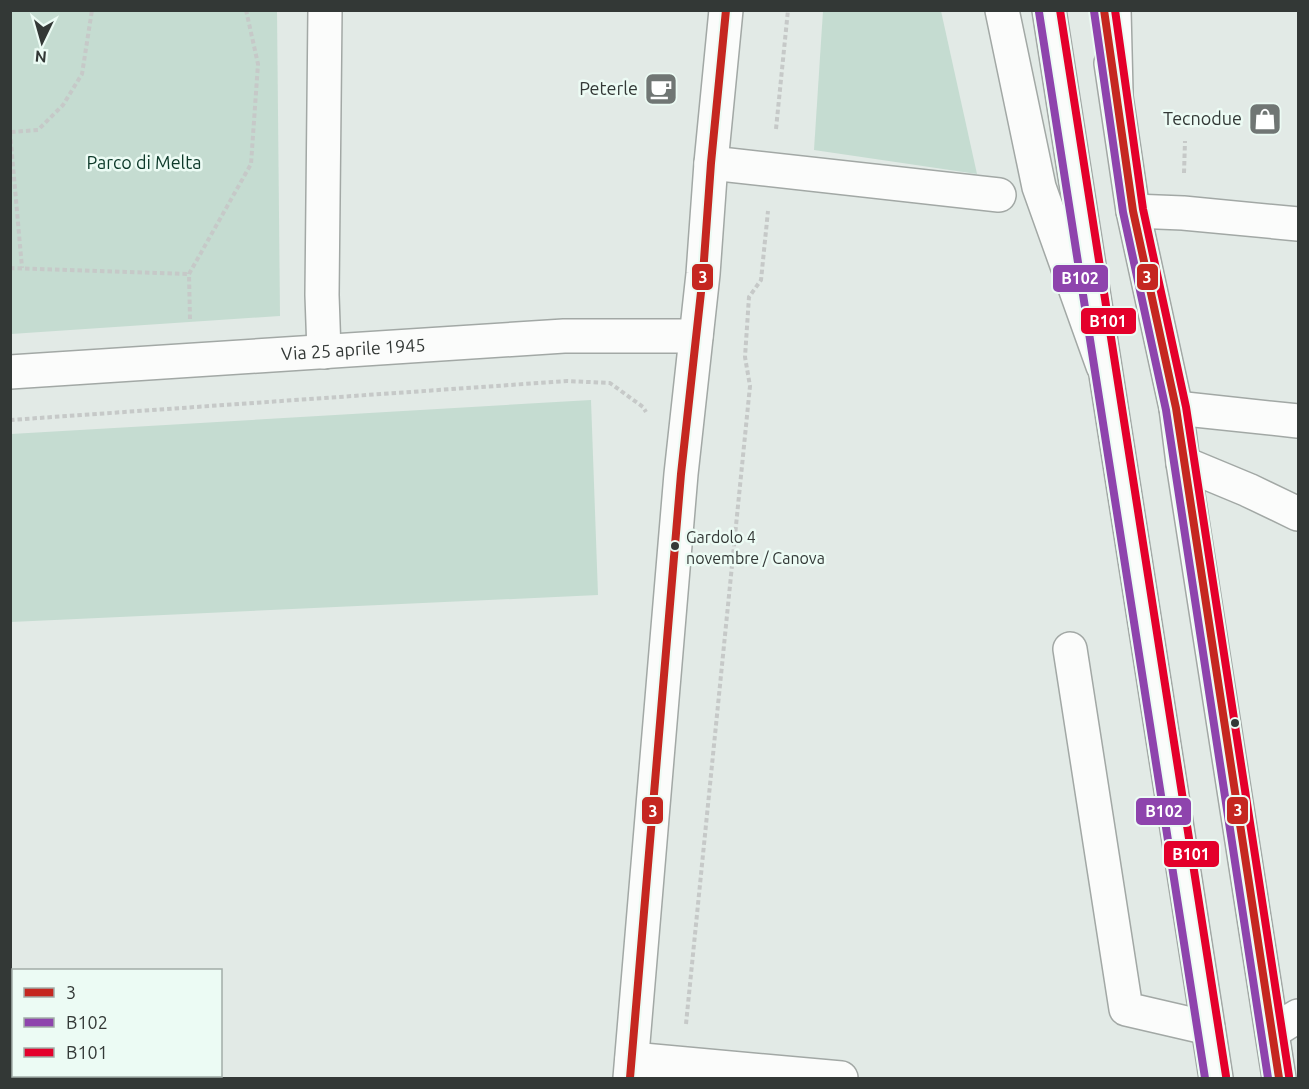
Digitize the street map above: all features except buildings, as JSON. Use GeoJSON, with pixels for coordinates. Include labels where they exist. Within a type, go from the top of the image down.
{"type":"FeatureCollection","features":[{"type":"Feature","properties":{"kind":"main road"},"geometry":{"type":"LineString","coordinates":[[324,351],[322,296],[326,10]]}},
{"type":"Feature","properties":{"kind":"main road"},"geometry":{"type":"LineString","coordinates":[[726,10],[680,486],[631,1069],[682,1065],[841,1078]]}},
{"type":"Feature","properties":{"kind":"main road"},"geometry":{"type":"LineString","coordinates":[[1002,10],[1039,187],[1103,366]]}},
{"type":"Feature","properties":{"kind":"main road"},"geometry":{"type":"LineString","coordinates":[[1049,10],[1216,1078]]}},
{"type":"Feature","properties":{"kind":"main road"},"geometry":{"type":"LineString","coordinates":[[1104,10],[1133,211],[1176,408],[1183,463],[1285,1024],[1279,1078]]}},
{"type":"Feature","properties":{"kind":"main road"},"geometry":{"type":"LineString","coordinates":[[1114,10],[1116,93]]}},
{"type":"Feature","properties":{"kind":"main road"},"geometry":{"type":"LineString","coordinates":[[711,163],[999,195]]}},
{"type":"Feature","properties":{"kind":"main road"},"geometry":{"type":"LineString","coordinates":[[1133,211],[1183,213],[1299,224]]}},
{"type":"Feature","properties":{"kind":"main road","name":"Via 25 aprile 1945"},"geometry":{"type":"LineString","coordinates":[[10,372],[564,336],[696,336]]}},
{"type":"Feature","properties":{"kind":"main road"},"geometry":{"type":"LineString","coordinates":[[1176,408],[1299,421]]}},
{"type":"Feature","properties":{"kind":"main road"},"geometry":{"type":"LineString","coordinates":[[1183,463],[1299,514]]}},
{"type":"Feature","properties":{"kind":"main road"},"geometry":{"type":"LineString","coordinates":[[1070,649],[1126,1009],[1208,1028]]}},
{"type":"Feature","properties":{"kind":"path"},"geometry":{"type":"LineString","coordinates":[[22,268],[11,132],[38,130],[63,105],[82,74],[92,10]]}},
{"type":"Feature","properties":{"kind":"path"},"geometry":{"type":"LineString","coordinates":[[192,360],[189,274],[250,164],[258,64],[246,10]]}},
{"type":"Feature","properties":{"kind":"path"},"geometry":{"type":"LineString","coordinates":[[682,1065],[750,386],[745,357],[749,297],[761,279],[788,10]]}},
{"type":"Feature","properties":{"kind":"path"},"geometry":{"type":"LineString","coordinates":[[10,268],[189,274]]}},
{"type":"Feature","properties":{"kind":"path"},"geometry":{"type":"LineString","coordinates":[[10,420],[567,381],[610,383],[643,407],[647,415]]}},
{"type":"Feature","properties":{"kind":"green space","name":"Parco di Melta"},"geometry":{"type":"Polygon","coordinates":[[[11,10],[277,11],[280,316],[11,334],[11,10]]]}},
{"type":"Feature","properties":{"kind":"green space"},"geometry":{"type":"Polygon","coordinates":[[[823,11],[941,11],[977,174],[814,150],[823,11]]]}},
{"type":"Feature","properties":{"kind":"green space"},"geometry":{"type":"Polygon","coordinates":[[[591,400],[598,595],[11,622],[11,434],[591,400]]]}},
{"type":"Feature","properties":{"kind":"transit line","name":"3"},"geometry":{"type":"LineString","coordinates":[[630,1078],[681,474],[703,274],[726,10]]}},
{"type":"Feature","properties":{"kind":"transit line","name":"B101"},"geometry":{"type":"LineString","coordinates":[[1060,10],[1226,1076]]}},
{"type":"Feature","properties":{"kind":"transit line","name":"3"},"geometry":{"type":"LineString","coordinates":[[1104,10],[1133,211],[1176,408],[1279,1078]]}},
{"type":"Feature","properties":{"kind":"transit line","name":"B101"},"geometry":{"type":"LineString","coordinates":[[1115,10],[1143,209],[1186,407],[1289,1076]]}},
{"type":"Feature","properties":{"kind":"transit line","name":"B102"},"geometry":{"type":"LineString","coordinates":[[1094,11],[1123,212],[1166,410],[1268,1078]]}},
{"type":"Feature","properties":{"kind":"transit line","name":"B102"},"geometry":{"type":"LineString","coordinates":[[1039,12],[1205,1078]]}},
{"type":"Feature","properties":{"kind":"place","name":"Peterle"},"geometry":{"type":"Point","coordinates":[661,89]}},
{"type":"Feature","properties":{"kind":"place","name":"Tecnodue"},"geometry":{"type":"Point","coordinates":[1265,119]}},
{"type":"Feature","properties":{"kind":"place","name":"Gardolo 4 novembre / Canova"},"geometry":{"type":"Point","coordinates":[675,546]}}]}
